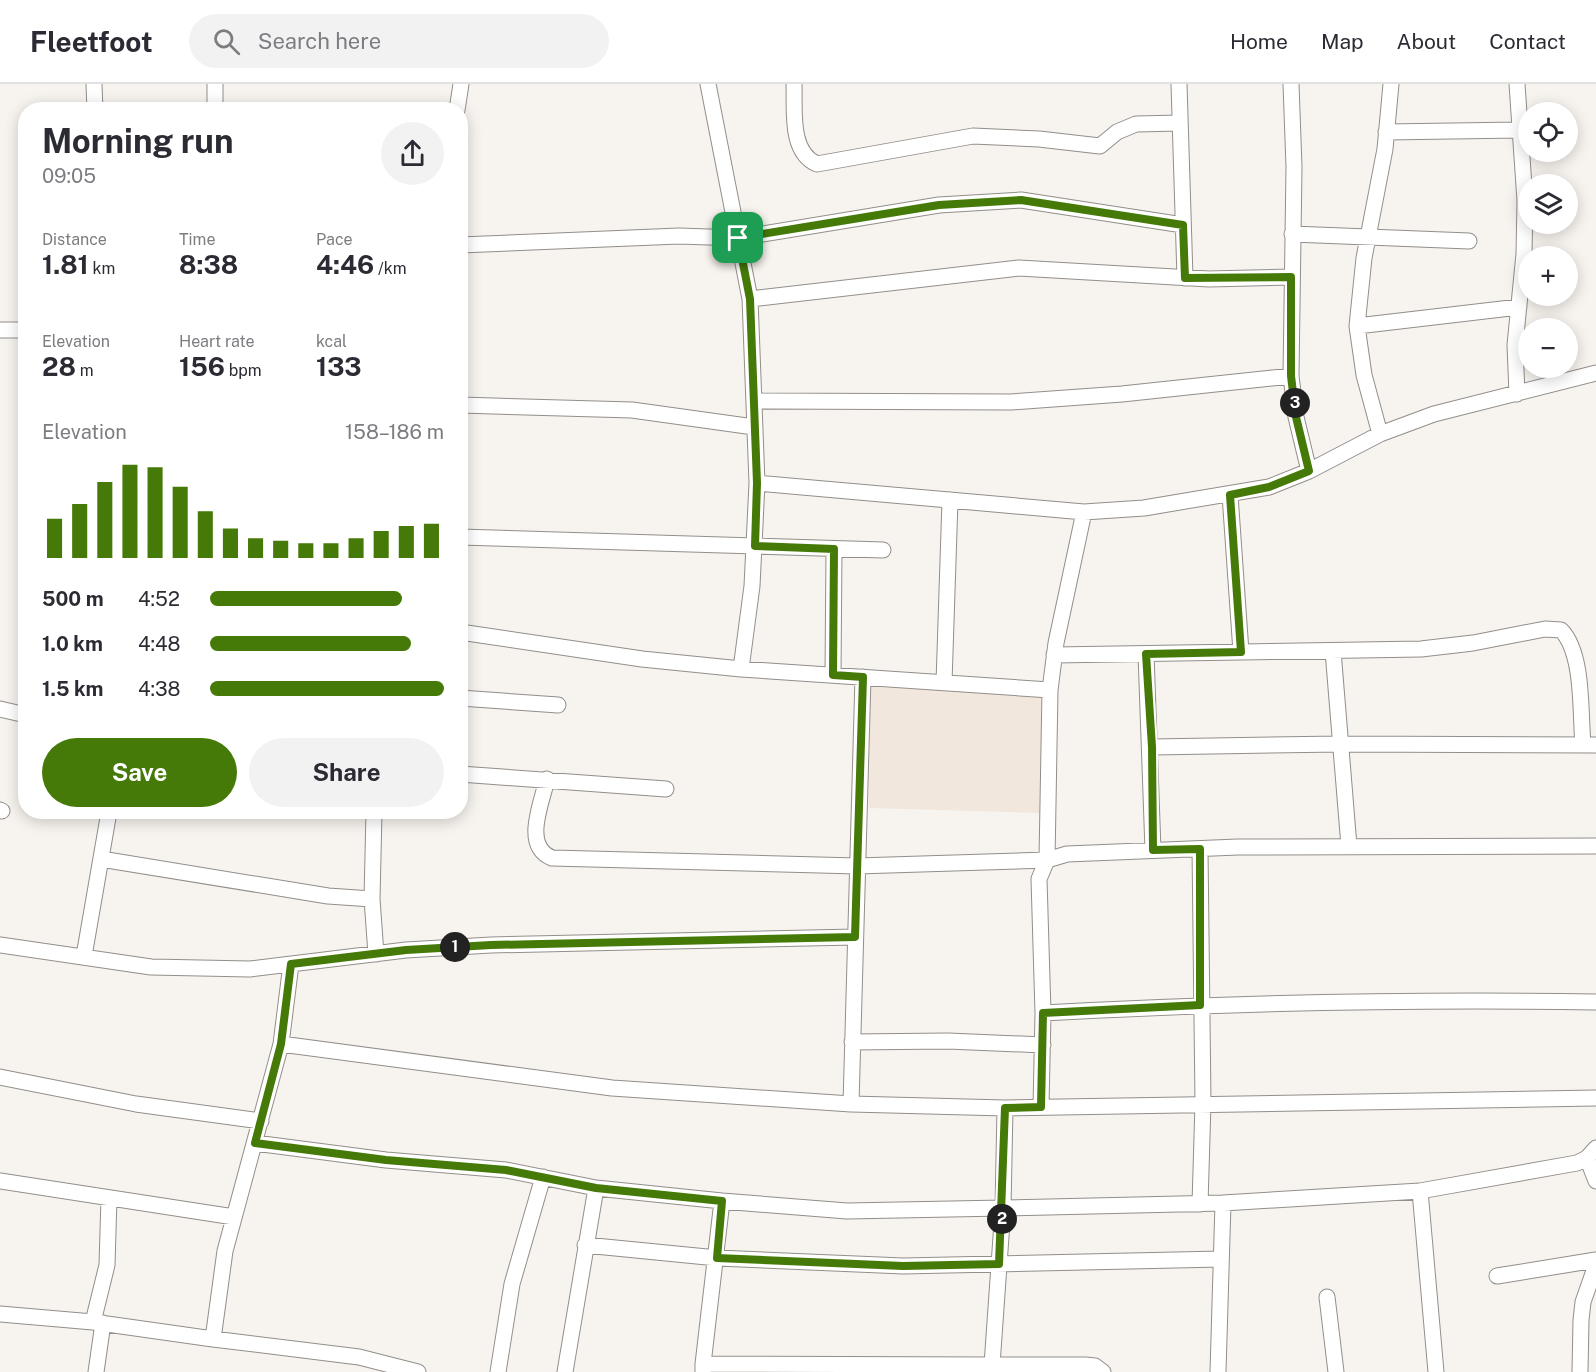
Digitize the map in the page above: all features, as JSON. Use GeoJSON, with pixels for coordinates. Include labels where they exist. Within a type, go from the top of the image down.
{"type":"FeatureCollection","features":[{"type":"Feature","properties":{"kind":"street"},"geometry":{"type":"LineString","coordinates":[[94,84],[95,102]]}},
{"type":"Feature","properties":{"kind":"street"},"geometry":{"type":"LineString","coordinates":[[215,102],[216,84]]}},
{"type":"Feature","properties":{"kind":"street"},"geometry":{"type":"LineString","coordinates":[[458,102],[461,84]]}},
{"type":"Feature","properties":{"kind":"street"},"geometry":{"type":"LineString","coordinates":[[708,84],[719,152],[750,299],[757,483],[755,546],[741,669]]}},
{"type":"Feature","properties":{"kind":"street"},"geometry":{"type":"LineString","coordinates":[[794,84],[797,141],[803,154],[817,164],[973,136],[1040,139],[1100,146],[1117,132],[1136,124],[1180,123]]}},
{"type":"Feature","properties":{"kind":"street"},"geometry":{"type":"LineString","coordinates":[[1179,84],[1185,278]]}},
{"type":"Feature","properties":{"kind":"street"},"geometry":{"type":"LineString","coordinates":[[1291,84],[1294,167],[1291,376],[1296,417],[1309,471]]}},
{"type":"Feature","properties":{"kind":"street"},"geometry":{"type":"LineString","coordinates":[[1380,434],[1364,375],[1357,326],[1391,84]]}},
{"type":"Feature","properties":{"kind":"street"},"geometry":{"type":"LineString","coordinates":[[1516,84],[1518,115]]}},
{"type":"Feature","properties":{"kind":"street"},"geometry":{"type":"LineString","coordinates":[[1386,132],[1518,130]]}},
{"type":"Feature","properties":{"kind":"street"},"geometry":{"type":"LineString","coordinates":[[1517,394],[1515,345],[1525,211],[1521,162]]}},
{"type":"Feature","properties":{"kind":"street"},"geometry":{"type":"LineString","coordinates":[[468,245],[679,236],[738,238],[939,205],[1021,200],[1183,225]]}},
{"type":"Feature","properties":{"kind":"street"},"geometry":{"type":"LineString","coordinates":[[1292,234],[1368,235],[1469,241]]}},
{"type":"Feature","properties":{"kind":"street"},"geometry":{"type":"LineString","coordinates":[[750,299],[1019,268],[1185,278],[1291,277]]}},
{"type":"Feature","properties":{"kind":"street"},"geometry":{"type":"LineString","coordinates":[[1357,326],[1519,307]]}},
{"type":"Feature","properties":{"kind":"street"},"geometry":{"type":"LineString","coordinates":[[0,330],[18,330]]}},
{"type":"Feature","properties":{"kind":"street"},"geometry":{"type":"LineString","coordinates":[[757,483],[1084,512],[1144,508],[1269,487],[1309,471],[1380,434],[1434,414],[1596,373]]}},
{"type":"Feature","properties":{"kind":"street"},"geometry":{"type":"LineString","coordinates":[[754,401],[1011,402],[1122,394],[1291,376]]}},
{"type":"Feature","properties":{"kind":"street"},"geometry":{"type":"LineString","coordinates":[[468,405],[632,410],[754,428]]}},
{"type":"Feature","properties":{"kind":"street"},"geometry":{"type":"LineString","coordinates":[[1230,495],[1241,652]]}},
{"type":"Feature","properties":{"kind":"street"},"geometry":{"type":"LineString","coordinates":[[944,683],[950,500]]}},
{"type":"Feature","properties":{"kind":"street"},"geometry":{"type":"LineString","coordinates":[[1041,1107],[1043,1013],[1039,879],[1047,860],[1050,690],[1054,655],[1084,512]]}},
{"type":"Feature","properties":{"kind":"street"},"geometry":{"type":"LineString","coordinates":[[468,537],[883,550]]}},
{"type":"Feature","properties":{"kind":"street"},"geometry":{"type":"LineString","coordinates":[[833,675],[834,549]]}},
{"type":"Feature","properties":{"kind":"street"},"geometry":{"type":"LineString","coordinates":[[1054,655],[1421,649],[1473,643],[1545,629],[1561,630],[1571,643],[1576,657],[1590,745],[1340,744],[1152,747]]}},
{"type":"Feature","properties":{"kind":"street"},"geometry":{"type":"LineString","coordinates":[[468,633],[642,659],[741,669],[1050,690]]}},
{"type":"Feature","properties":{"kind":"street"},"geometry":{"type":"LineString","coordinates":[[1334,651],[1348,846]]}},
{"type":"Feature","properties":{"kind":"street"},"geometry":{"type":"LineString","coordinates":[[1146,654],[1152,747],[1153,850]]}},
{"type":"Feature","properties":{"kind":"street"},"geometry":{"type":"LineString","coordinates":[[851,1104],[863,677]]}},
{"type":"Feature","properties":{"kind":"street"},"geometry":{"type":"LineString","coordinates":[[468,699],[558,705]]}},
{"type":"Feature","properties":{"kind":"street"},"geometry":{"type":"LineString","coordinates":[[0,709],[18,713]]}},
{"type":"Feature","properties":{"kind":"street"},"geometry":{"type":"LineString","coordinates":[[468,774],[666,789]]}},
{"type":"Feature","properties":{"kind":"street"},"geometry":{"type":"LineString","coordinates":[[547,779],[535,834],[536,845],[543,854],[552,858],[857,866],[1047,860],[1067,854],[1153,850],[1348,846],[1596,846]]}},
{"type":"Feature","properties":{"kind":"street"},"geometry":{"type":"LineString","coordinates":[[84,956],[108,819]]}},
{"type":"Feature","properties":{"kind":"street"},"geometry":{"type":"LineString","coordinates":[[374,819],[372,898],[376,954]]}},
{"type":"Feature","properties":{"kind":"street"},"geometry":{"type":"LineString","coordinates":[[1200,849],[1202,1105],[1200,1204]]}},
{"type":"Feature","properties":{"kind":"street"},"geometry":{"type":"LineString","coordinates":[[101,859],[328,896],[372,898]]}},
{"type":"Feature","properties":{"kind":"street"},"geometry":{"type":"LineString","coordinates":[[0,945],[152,967],[250,969],[376,954],[491,945],[855,937]]}},
{"type":"Feature","properties":{"kind":"street"},"geometry":{"type":"LineString","coordinates":[[213,1339],[225,1251],[281,1044],[291,964]]}},
{"type":"Feature","properties":{"kind":"street"},"geometry":{"type":"LineString","coordinates":[[1043,1013],[1200,1005],[1435,999],[1596,1002]]}},
{"type":"Feature","properties":{"kind":"street"},"geometry":{"type":"LineString","coordinates":[[852,1042],[948,1041],[1043,1045]]}},
{"type":"Feature","properties":{"kind":"street"},"geometry":{"type":"LineString","coordinates":[[281,1044],[612,1088],[851,1104],[1005,1108],[1596,1098]]}},
{"type":"Feature","properties":{"kind":"street"},"geometry":{"type":"LineString","coordinates":[[0,1077],[136,1104],[261,1121]]}},
{"type":"Feature","properties":{"kind":"street"},"geometry":{"type":"LineString","coordinates":[[992,1365],[1003,1208],[1005,1108]]}},
{"type":"Feature","properties":{"kind":"street"},"geometry":{"type":"LineString","coordinates":[[255,1143],[386,1160],[506,1170],[596,1188],[847,1211],[1200,1204],[1420,1191],[1577,1163],[1592,1153],[1596,1181]]}},
{"type":"Feature","properties":{"kind":"street"},"geometry":{"type":"LineString","coordinates":[[498,1372],[512,1284],[543,1177]]}},
{"type":"Feature","properties":{"kind":"street"},"geometry":{"type":"LineString","coordinates":[[0,1181],[234,1217]]}},
{"type":"Feature","properties":{"kind":"street"},"geometry":{"type":"LineString","coordinates":[[565,1372],[596,1188]]}},
{"type":"Feature","properties":{"kind":"street"},"geometry":{"type":"LineString","coordinates":[[1420,1191],[1436,1372]]}},
{"type":"Feature","properties":{"kind":"street"},"geometry":{"type":"LineString","coordinates":[[96,1372],[98,1323],[107,1266],[109,1198]]}},
{"type":"Feature","properties":{"kind":"street"},"geometry":{"type":"LineString","coordinates":[[722,1201],[703,1368],[1085,1365],[1095,1366],[1103,1372]]}},
{"type":"Feature","properties":{"kind":"street"},"geometry":{"type":"LineString","coordinates":[[1218,1372],[1223,1203]]}},
{"type":"Feature","properties":{"kind":"street"},"geometry":{"type":"LineString","coordinates":[[585,1245],[717,1258],[903,1266],[1221,1258]]}},
{"type":"Feature","properties":{"kind":"street"},"geometry":{"type":"LineString","coordinates":[[1497,1276],[1596,1260]]}},
{"type":"Feature","properties":{"kind":"street"},"geometry":{"type":"LineString","coordinates":[[1580,1372],[1583,1302],[1596,1265]]}},
{"type":"Feature","properties":{"kind":"street"},"geometry":{"type":"LineString","coordinates":[[1327,1297],[1336,1372]]}},
{"type":"Feature","properties":{"kind":"street"},"geometry":{"type":"LineString","coordinates":[[0,1314],[98,1323],[359,1357],[418,1372]]}},
{"type":"Feature","properties":{"kind":"shaded area"},"geometry":{"type":"Polygon","coordinates":[[[870,687],[1041,692],[1041,813],[869,808],[870,687]]]}},
{"type":"Feature","properties":{"kind":"route"},"geometry":{"type":"LineString","coordinates":[[1021,200],[1183,225],[1185,278],[1291,277],[1291,376],[1296,417],[1309,471],[1269,487],[1230,495],[1241,652],[1146,654],[1152,747],[1153,850],[1200,849],[1200,1005],[1043,1013],[1041,1107],[1005,1108],[1003,1208],[999,1264],[903,1266],[717,1258],[722,1201],[596,1188],[506,1170],[386,1160],[255,1143],[281,1044],[291,964],[406,950],[491,945],[855,937],[863,677],[833,675],[834,549],[755,546],[757,483],[750,299],[738,238],[939,205],[1021,200]]}}]}
